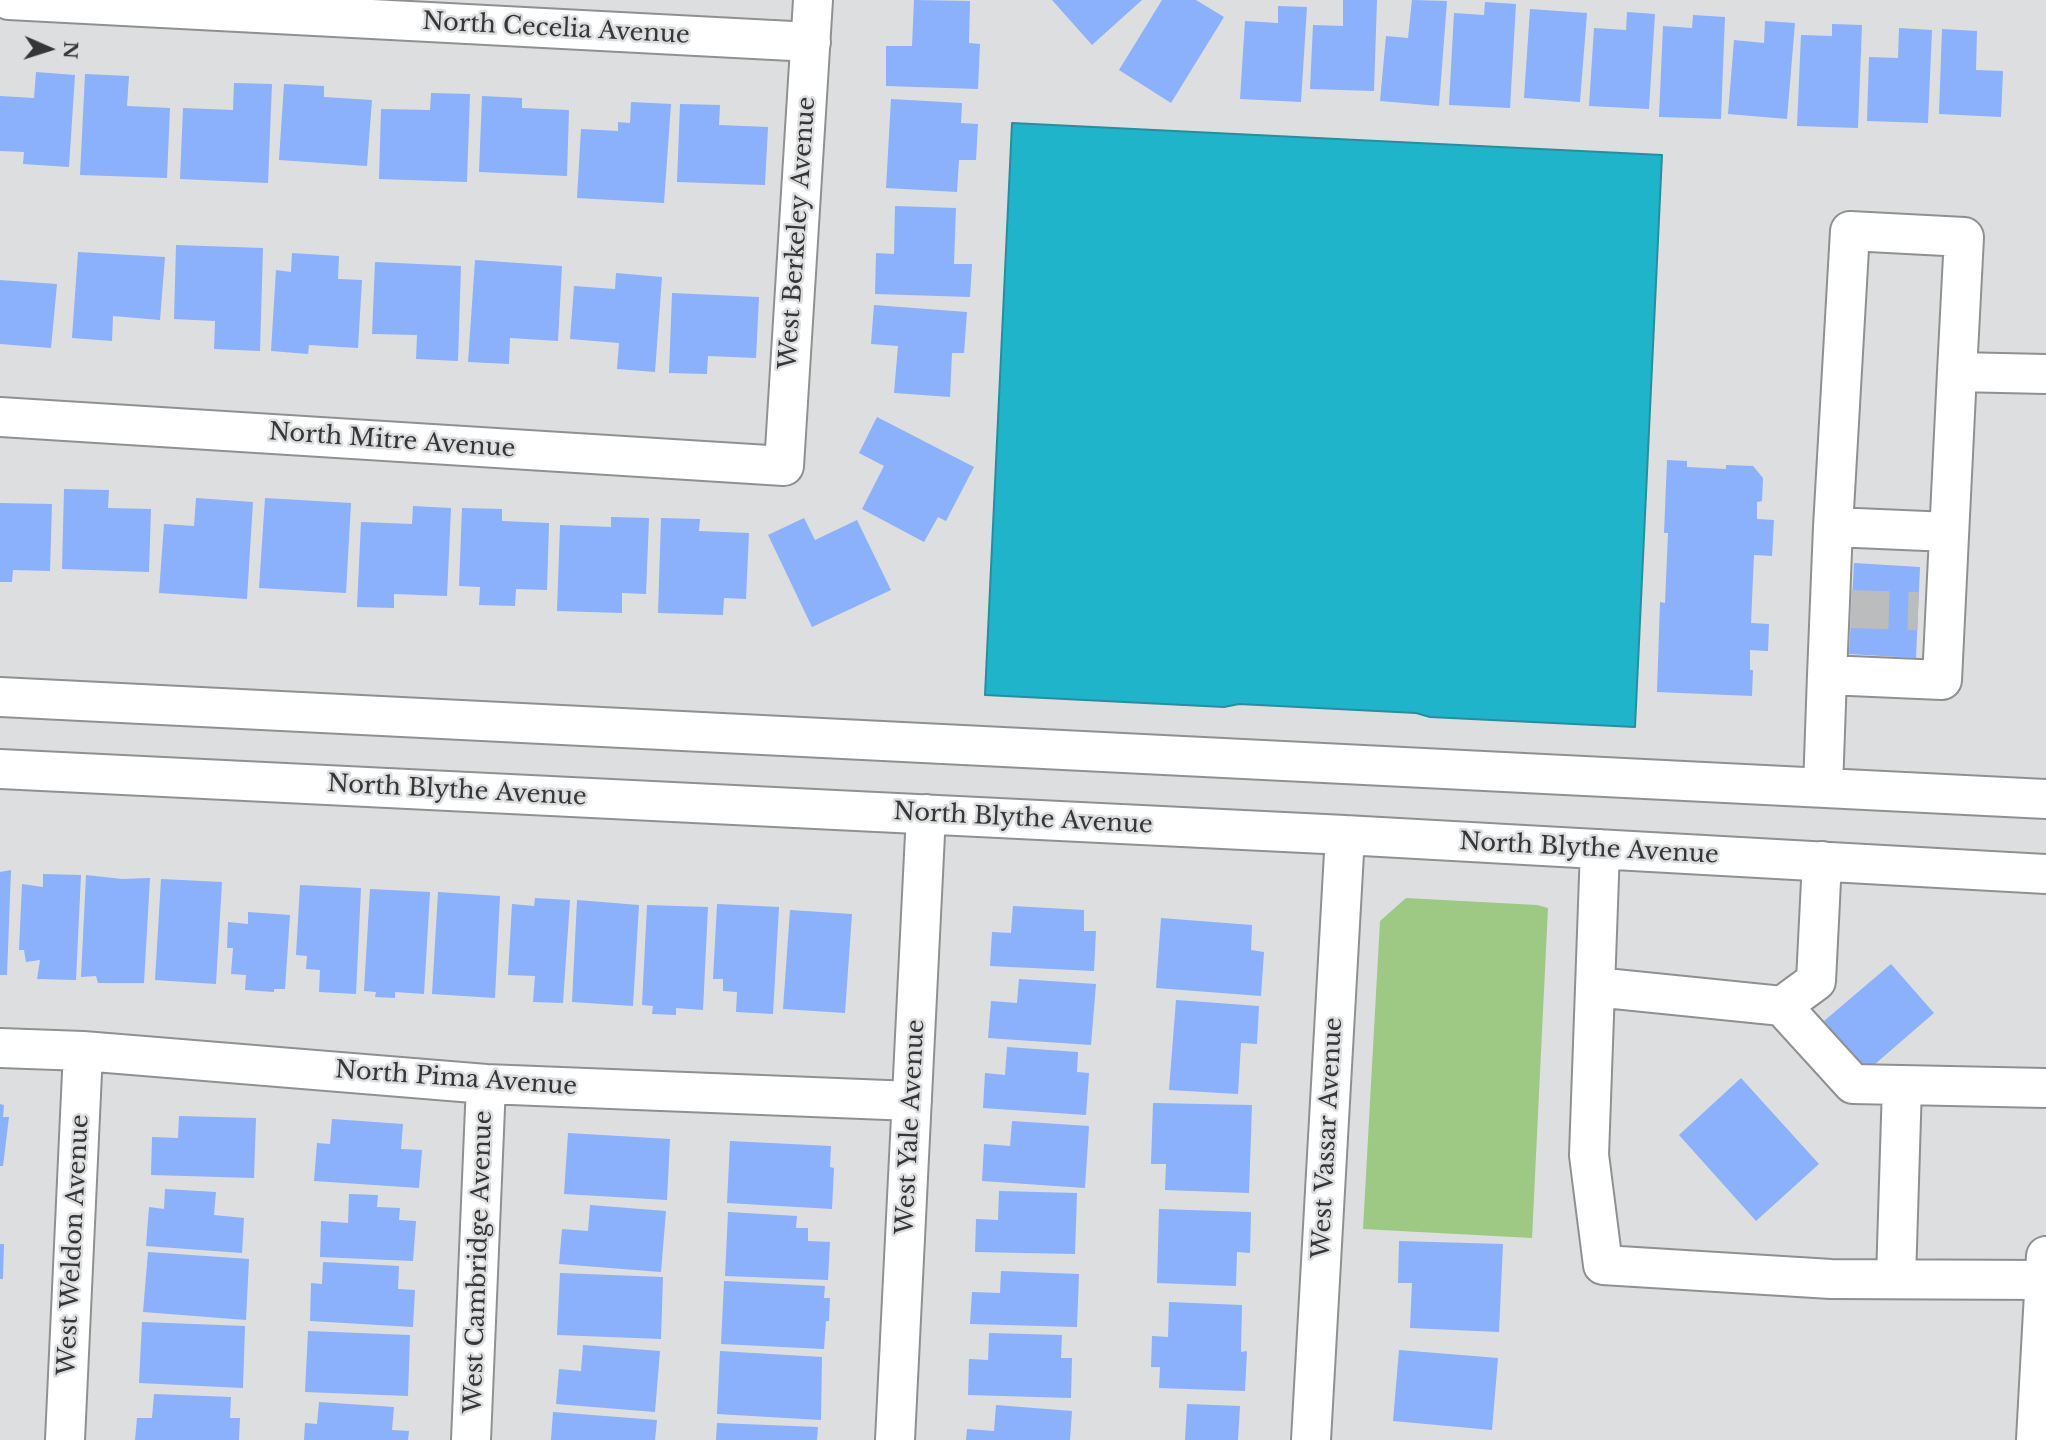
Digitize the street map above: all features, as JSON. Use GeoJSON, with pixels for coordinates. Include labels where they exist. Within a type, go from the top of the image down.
{"type":"FeatureCollection","features":[{"type":"Feature","properties":{"kind":"street","name":"North Cecelia Avenue"},"geometry":{"type":"LineString","coordinates":[[9,0],[811,42]]}},
{"type":"Feature","properties":{"kind":"street","name":"West Berkeley Avenue"},"geometry":{"type":"LineString","coordinates":[[783,466],[813,0]]}},
{"type":"Feature","properties":{"kind":"street"},"geometry":{"type":"LineString","coordinates":[[1823,788],[1827,675],[1841,609],[1833,527],[1850,231],[1964,237],[1949,533],[1932,612],[1942,680],[1827,675]]}},
{"type":"Feature","properties":{"kind":"street"},"geometry":{"type":"LineString","coordinates":[[1956,372],[2046,374]]}},
{"type":"Feature","properties":{"kind":"street","name":"North Mitre Avenue"},"geometry":{"type":"LineString","coordinates":[[0,417],[783,466]]}},
{"type":"Feature","properties":{"kind":"street"},"geometry":{"type":"LineString","coordinates":[[1833,527],[1949,533]]}},
{"type":"Feature","properties":{"kind":"street"},"geometry":{"type":"LineString","coordinates":[[0,697],[2046,799]]}},
{"type":"Feature","properties":{"kind":"street","name":"North Blythe Avenue"},"geometry":{"type":"LineString","coordinates":[[0,769],[1345,835],[2046,874]]}},
{"type":"Feature","properties":{"kind":"street","name":"West Yale Avenue"},"geometry":{"type":"LineString","coordinates":[[895,1440],[926,814]]}},
{"type":"Feature","properties":{"kind":"street","name":"West Vassar Avenue"},"geometry":{"type":"LineString","coordinates":[[1311,1440],[1345,835]]}},
{"type":"Feature","properties":{"kind":"street"},"geometry":{"type":"LineString","coordinates":[[1600,849],[1589,1155],[1603,1265],[1831,1279],[1896,1279],[2045,1268],[2036,1440]]}},
{"type":"Feature","properties":{"kind":"street"},"geometry":{"type":"LineString","coordinates":[[1782,1006],[1816,981],[1822,861]]}},
{"type":"Feature","properties":{"kind":"street"},"geometry":{"type":"LineString","coordinates":[[1595,987],[1782,1006],[1853,1084],[2046,1088]]}},
{"type":"Feature","properties":{"kind":"street","name":"North Pima Avenue"},"geometry":{"type":"LineString","coordinates":[[0,1048],[83,1051],[486,1084],[912,1101]]}},
{"type":"Feature","properties":{"kind":"street","name":"West Weldon Avenue"},"geometry":{"type":"LineString","coordinates":[[65,1440],[83,1051]]}},
{"type":"Feature","properties":{"kind":"street","name":"West Cambridge Avenue"},"geometry":{"type":"LineString","coordinates":[[471,1440],[486,1084]]}},
{"type":"Feature","properties":{"kind":"street"},"geometry":{"type":"LineString","coordinates":[[1896,1279],[1902,1085]]}},
{"type":"Feature","properties":{"kind":"green space"},"geometry":{"type":"Polygon","coordinates":[[[1406,898],[1537,905],[1548,908],[1532,1238],[1363,1229],[1380,921],[1406,898]]]}},
{"type":"Feature","properties":{"kind":"water"},"geometry":{"type":"Polygon","coordinates":[[[1012,123],[1662,155],[1635,727],[1239,704],[1224,707],[985,695],[1012,123]]]}},
{"type":"Feature","properties":{"kind":"building"},"geometry":{"type":"Polygon","coordinates":[[[914,0],[970,1],[969,43],[980,44],[978,89],[886,86],[886,46],[912,46],[914,0]]]}},
{"type":"Feature","properties":{"kind":"building"},"geometry":{"type":"Polygon","coordinates":[[[1052,0],[1142,0],[1092,45],[1052,0]]]}},
{"type":"Feature","properties":{"kind":"building"},"geometry":{"type":"Polygon","coordinates":[[[1162,0],[1196,0],[1224,17],[1171,103],[1119,70],[1162,0]]]}},
{"type":"Feature","properties":{"kind":"building"},"geometry":{"type":"Polygon","coordinates":[[[1343,0],[1377,0],[1374,91],[1310,89],[1313,25],[1343,26],[1343,0]]]}},
{"type":"Feature","properties":{"kind":"building"},"geometry":{"type":"Polygon","coordinates":[[[1412,0],[1447,1],[1439,106],[1380,101],[1386,36],[1408,38],[1412,0]]]}},
{"type":"Feature","properties":{"kind":"building"},"geometry":{"type":"Polygon","coordinates":[[[1485,2],[1516,4],[1510,108],[1449,105],[1454,13],[1484,15],[1485,2]]]}},
{"type":"Feature","properties":{"kind":"building"},"geometry":{"type":"Polygon","coordinates":[[[1278,6],[1307,7],[1301,102],[1240,99],[1245,21],[1278,23],[1278,6]]]}},
{"type":"Feature","properties":{"kind":"building"},"geometry":{"type":"Polygon","coordinates":[[[1530,9],[1587,13],[1580,102],[1524,98],[1530,9]]]}},
{"type":"Feature","properties":{"kind":"building"},"geometry":{"type":"Polygon","coordinates":[[[1627,12],[1655,14],[1649,109],[1589,106],[1594,28],[1626,30],[1627,12]]]}},
{"type":"Feature","properties":{"kind":"building"},"geometry":{"type":"Polygon","coordinates":[[[1693,15],[1725,17],[1721,119],[1659,117],[1663,26],[1692,28],[1693,15]]]}},
{"type":"Feature","properties":{"kind":"building"},"geometry":{"type":"Polygon","coordinates":[[[1765,21],[1795,23],[1787,119],[1728,114],[1734,40],[1764,43],[1765,21]]]}},
{"type":"Feature","properties":{"kind":"building"},"geometry":{"type":"Polygon","coordinates":[[[1832,24],[1862,25],[1858,128],[1797,126],[1801,35],[1832,36],[1832,24]]]}},
{"type":"Feature","properties":{"kind":"building"},"geometry":{"type":"Polygon","coordinates":[[[1899,28],[1932,30],[1928,123],[1867,121],[1869,57],[1898,58],[1899,28]]]}},
{"type":"Feature","properties":{"kind":"building"},"geometry":{"type":"Polygon","coordinates":[[[1942,29],[1977,31],[1976,70],[2003,71],[2001,117],[1939,114],[1942,29]]]}},
{"type":"Feature","properties":{"kind":"building"},"geometry":{"type":"Polygon","coordinates":[[[36,72],[75,75],[69,167],[23,164],[24,152],[0,151],[0,96],[34,98],[36,72]]]}},
{"type":"Feature","properties":{"kind":"building"},"geometry":{"type":"Polygon","coordinates":[[[85,74],[129,76],[127,106],[170,108],[167,178],[80,175],[85,74]]]}},
{"type":"Feature","properties":{"kind":"building"},"geometry":{"type":"Polygon","coordinates":[[[234,83],[272,84],[268,183],[180,179],[183,108],[233,110],[234,83]]]}},
{"type":"Feature","properties":{"kind":"building"},"geometry":{"type":"Polygon","coordinates":[[[284,84],[324,86],[324,97],[372,100],[367,166],[279,160],[284,84]]]}},
{"type":"Feature","properties":{"kind":"building"},"geometry":{"type":"Polygon","coordinates":[[[431,93],[470,94],[467,182],[379,179],[381,109],[430,110],[431,93]]]}},
{"type":"Feature","properties":{"kind":"building"},"geometry":{"type":"Polygon","coordinates":[[[482,96],[522,98],[522,108],[569,110],[567,176],[479,172],[482,96]]]}},
{"type":"Feature","properties":{"kind":"building"},"geometry":{"type":"Polygon","coordinates":[[[891,99],[962,103],[961,123],[978,124],[976,160],[959,160],[957,192],[886,188],[891,99]]]}},
{"type":"Feature","properties":{"kind":"building"},"geometry":{"type":"Polygon","coordinates":[[[631,102],[671,104],[664,203],[577,198],[581,129],[618,131],[618,122],[630,123],[631,102]]]}},
{"type":"Feature","properties":{"kind":"building"},"geometry":{"type":"Polygon","coordinates":[[[680,104],[720,105],[719,125],[768,127],[765,185],[677,182],[680,104]]]}},
{"type":"Feature","properties":{"kind":"building"},"geometry":{"type":"Polygon","coordinates":[[[895,206],[956,208],[954,264],[972,264],[970,297],[875,294],[876,253],[894,254],[895,206]]]}},
{"type":"Feature","properties":{"kind":"building"},"geometry":{"type":"Polygon","coordinates":[[[176,245],[263,248],[260,351],[214,349],[215,321],[174,319],[176,245]]]}},
{"type":"Feature","properties":{"kind":"building"},"geometry":{"type":"Polygon","coordinates":[[[78,252],[165,257],[160,320],[113,316],[112,341],[72,338],[78,252]]]}},
{"type":"Feature","properties":{"kind":"building"},"geometry":{"type":"Polygon","coordinates":[[[292,253],[339,256],[338,279],[362,280],[358,348],[309,345],[308,354],[271,351],[276,270],[291,272],[292,253]]]}},
{"type":"Feature","properties":{"kind":"building"},"geometry":{"type":"Polygon","coordinates":[[[475,260],[562,266],[558,341],[510,338],[509,364],[468,362],[475,260]]]}},
{"type":"Feature","properties":{"kind":"building"},"geometry":{"type":"Polygon","coordinates":[[[375,262],[461,266],[458,361],[416,359],[417,335],[372,334],[375,262]]]}},
{"type":"Feature","properties":{"kind":"building"},"geometry":{"type":"Polygon","coordinates":[[[616,273],[662,277],[655,372],[617,369],[619,343],[570,339],[574,286],[615,289],[616,273]]]}},
{"type":"Feature","properties":{"kind":"building"},"geometry":{"type":"Polygon","coordinates":[[[0,280],[57,284],[51,348],[0,344],[0,280]]]}},
{"type":"Feature","properties":{"kind":"building"},"geometry":{"type":"Polygon","coordinates":[[[672,293],[759,297],[756,358],[708,356],[707,374],[669,373],[672,293]]]}},
{"type":"Feature","properties":{"kind":"building"},"geometry":{"type":"Polygon","coordinates":[[[874,305],[967,312],[964,353],[952,353],[950,397],[894,393],[898,346],[871,344],[874,305]]]}},
{"type":"Feature","properties":{"kind":"building"},"geometry":{"type":"Polygon","coordinates":[[[877,417],[974,467],[946,521],[938,517],[924,542],[862,509],[884,466],[859,453],[877,417]]]}},
{"type":"Feature","properties":{"kind":"building"},"geometry":{"type":"Polygon","coordinates":[[[1667,460],[1687,461],[1687,467],[1726,469],[1726,465],[1753,466],[1763,478],[1762,501],[1757,502],[1757,519],[1774,520],[1772,556],[1754,555],[1751,623],[1769,624],[1768,651],[1750,650],[1750,670],[1753,670],[1752,696],[1657,692],[1660,602],[1665,603],[1667,460]]]}},
{"type":"Feature","properties":{"kind":"building"},"geometry":{"type":"Polygon","coordinates":[[[64,489],[109,490],[108,508],[151,509],[149,572],[62,569],[64,489]]]}},
{"type":"Feature","properties":{"kind":"building"},"geometry":{"type":"Polygon","coordinates":[[[196,498],[253,502],[247,599],[159,593],[164,524],[194,526],[196,498]]]}},
{"type":"Feature","properties":{"kind":"building"},"geometry":{"type":"Polygon","coordinates":[[[265,498],[351,503],[346,593],[259,588],[265,498]]]}},
{"type":"Feature","properties":{"kind":"building"},"geometry":{"type":"Polygon","coordinates":[[[0,503],[52,504],[50,571],[13,570],[12,582],[0,582],[0,503]]]}},
{"type":"Feature","properties":{"kind":"building"},"geometry":{"type":"Polygon","coordinates":[[[413,506],[451,508],[447,596],[394,594],[394,608],[357,607],[361,522],[412,524],[413,506]]]}},
{"type":"Feature","properties":{"kind":"building"},"geometry":{"type":"Polygon","coordinates":[[[462,508],[502,509],[502,521],[549,523],[547,590],[516,589],[515,606],[479,605],[480,587],[459,586],[462,508]]]}},
{"type":"Feature","properties":{"kind":"building"},"geometry":{"type":"Polygon","coordinates":[[[611,517],[649,518],[646,594],[622,593],[622,613],[557,611],[560,525],[611,527],[611,517]]]}},
{"type":"Feature","properties":{"kind":"building"},"geometry":{"type":"Polygon","coordinates":[[[661,518],[700,519],[699,531],[749,533],[746,599],[724,598],[723,615],[658,613],[661,518]]]}},
{"type":"Feature","properties":{"kind":"building"},"geometry":{"type":"Polygon","coordinates":[[[804,518],[815,540],[857,520],[891,590],[812,627],[768,535],[804,518]]]}},
{"type":"Feature","properties":{"kind":"building"},"geometry":{"type":"Polygon","coordinates":[[[1854,563],[1920,567],[1916,658],[1849,654],[1854,563]]]}},
{"type":"Feature","properties":{"kind":"building"},"geometry":{"type":"Polygon","coordinates":[[[11,870],[7,975],[0,975],[0,872],[11,870]]]}},
{"type":"Feature","properties":{"kind":"building"},"geometry":{"type":"Polygon","coordinates":[[[43,874],[81,875],[76,980],[37,979],[40,960],[26,962],[24,950],[19,950],[22,884],[43,887],[43,874]]]}},
{"type":"Feature","properties":{"kind":"building"},"geometry":{"type":"Polygon","coordinates":[[[86,875],[122,879],[150,878],[144,983],[98,983],[96,976],[81,977],[86,875]]]}},
{"type":"Feature","properties":{"kind":"building"},"geometry":{"type":"Polygon","coordinates":[[[161,879],[222,882],[216,984],[155,980],[161,879]]]}},
{"type":"Feature","properties":{"kind":"building"},"geometry":{"type":"Polygon","coordinates":[[[300,885],[361,888],[356,994],[319,992],[320,970],[306,969],[307,956],[296,955],[300,885]]]}},
{"type":"Feature","properties":{"kind":"building"},"geometry":{"type":"Polygon","coordinates":[[[370,889],[430,892],[424,994],[395,992],[395,998],[375,997],[376,992],[364,991],[370,889]]]}},
{"type":"Feature","properties":{"kind":"building"},"geometry":{"type":"Polygon","coordinates":[[[438,892],[500,896],[495,998],[432,994],[438,892]]]}},
{"type":"Feature","properties":{"kind":"building"},"geometry":{"type":"Polygon","coordinates":[[[535,898],[570,900],[563,1003],[533,1002],[535,976],[508,975],[512,904],[534,906],[535,898]]]}},
{"type":"Feature","properties":{"kind":"building"},"geometry":{"type":"Polygon","coordinates":[[[577,900],[639,905],[633,1006],[572,1002],[577,900]]]}},
{"type":"Feature","properties":{"kind":"building"},"geometry":{"type":"Polygon","coordinates":[[[717,904],[779,907],[773,1014],[736,1012],[737,992],[723,991],[723,979],[713,979],[717,904]]]}},
{"type":"Feature","properties":{"kind":"building"},"geometry":{"type":"Polygon","coordinates":[[[647,905],[708,907],[703,1010],[676,1008],[676,1015],[652,1014],[653,1006],[642,1005],[647,905]]]}},
{"type":"Feature","properties":{"kind":"building"},"geometry":{"type":"Polygon","coordinates":[[[1013,906],[1084,910],[1084,931],[1096,931],[1094,971],[990,966],[992,932],[1011,933],[1013,906]]]}},
{"type":"Feature","properties":{"kind":"building"},"geometry":{"type":"Polygon","coordinates":[[[790,910],[852,914],[845,1013],[783,1009],[790,910]]]}},
{"type":"Feature","properties":{"kind":"building"},"geometry":{"type":"Polygon","coordinates":[[[248,912],[290,915],[285,989],[274,989],[274,992],[245,990],[246,975],[231,974],[233,948],[227,948],[228,922],[248,924],[248,912]]]}},
{"type":"Feature","properties":{"kind":"building"},"geometry":{"type":"Polygon","coordinates":[[[1161,918],[1252,925],[1251,950],[1264,952],[1261,996],[1156,988],[1161,918]]]}},
{"type":"Feature","properties":{"kind":"building"},"geometry":{"type":"Polygon","coordinates":[[[1891,964],[1934,1013],[1867,1071],[1824,1021],[1891,964]]]}},
{"type":"Feature","properties":{"kind":"building"},"geometry":{"type":"Polygon","coordinates":[[[1019,979],[1096,984],[1091,1045],[988,1038],[991,1001],[1017,1003],[1019,979]]]}},
{"type":"Feature","properties":{"kind":"building"},"geometry":{"type":"Polygon","coordinates":[[[1176,1000],[1259,1006],[1257,1044],[1241,1043],[1238,1094],[1169,1090],[1176,1000]]]}},
{"type":"Feature","properties":{"kind":"building"},"geometry":{"type":"Polygon","coordinates":[[[1007,1047],[1078,1052],[1077,1072],[1089,1073],[1086,1115],[983,1108],[985,1073],[1005,1075],[1007,1047]]]}},
{"type":"Feature","properties":{"kind":"building"},"geometry":{"type":"Polygon","coordinates":[[[1741,1078],[1819,1164],[1756,1221],[1679,1135],[1741,1078]]]}},
{"type":"Feature","properties":{"kind":"building"},"geometry":{"type":"Polygon","coordinates":[[[1153,1103],[1252,1105],[1249,1193],[1165,1190],[1166,1164],[1151,1164],[1153,1103]]]}},
{"type":"Feature","properties":{"kind":"building"},"geometry":{"type":"Polygon","coordinates":[[[0,1104],[4,1105],[3,1117],[9,1117],[3,1166],[0,1166],[0,1104]]]}},
{"type":"Feature","properties":{"kind":"building"},"geometry":{"type":"Polygon","coordinates":[[[179,1116],[256,1118],[254,1178],[151,1175],[152,1137],[178,1138],[179,1116]]]}},
{"type":"Feature","properties":{"kind":"building"},"geometry":{"type":"Polygon","coordinates":[[[332,1119],[403,1124],[401,1149],[422,1150],[419,1188],[314,1181],[317,1143],[330,1144],[332,1119]]]}},
{"type":"Feature","properties":{"kind":"building"},"geometry":{"type":"Polygon","coordinates":[[[1012,1121],[1089,1126],[1085,1188],[982,1181],[984,1144],[1010,1146],[1012,1121]]]}},
{"type":"Feature","properties":{"kind":"building"},"geometry":{"type":"Polygon","coordinates":[[[568,1133],[670,1139],[667,1200],[564,1194],[568,1133]]]}},
{"type":"Feature","properties":{"kind":"building"},"geometry":{"type":"Polygon","coordinates":[[[730,1141],[831,1146],[830,1167],[834,1168],[832,1209],[727,1203],[730,1141]]]}},
{"type":"Feature","properties":{"kind":"building"},"geometry":{"type":"Polygon","coordinates":[[[165,1189],[216,1192],[214,1215],[244,1218],[242,1253],[146,1246],[149,1207],[164,1209],[165,1189]]]}},
{"type":"Feature","properties":{"kind":"building"},"geometry":{"type":"Polygon","coordinates":[[[999,1191],[1077,1193],[1075,1254],[975,1252],[976,1219],[998,1220],[999,1191]]]}},
{"type":"Feature","properties":{"kind":"building"},"geometry":{"type":"Polygon","coordinates":[[[349,1194],[378,1195],[377,1207],[400,1208],[399,1220],[416,1221],[413,1261],[320,1257],[321,1221],[348,1223],[349,1194]]]}},
{"type":"Feature","properties":{"kind":"building"},"geometry":{"type":"Polygon","coordinates":[[[590,1205],[666,1211],[661,1272],[559,1264],[562,1229],[588,1231],[590,1205]]]}},
{"type":"Feature","properties":{"kind":"building"},"geometry":{"type":"Polygon","coordinates":[[[1159,1209],[1251,1212],[1250,1253],[1237,1252],[1236,1286],[1157,1283],[1159,1209]]]}},
{"type":"Feature","properties":{"kind":"building"},"geometry":{"type":"Polygon","coordinates":[[[728,1212],[797,1216],[796,1228],[808,1228],[808,1241],[830,1242],[828,1280],[725,1276],[728,1212]]]}},
{"type":"Feature","properties":{"kind":"building"},"geometry":{"type":"Polygon","coordinates":[[[1399,1241],[1503,1244],[1499,1332],[1410,1328],[1412,1283],[1398,1283],[1399,1241]]]}},
{"type":"Feature","properties":{"kind":"building"},"geometry":{"type":"Polygon","coordinates":[[[0,1244],[4,1244],[3,1279],[0,1279],[0,1244]]]}},
{"type":"Feature","properties":{"kind":"building"},"geometry":{"type":"Polygon","coordinates":[[[148,1252],[249,1259],[246,1320],[143,1312],[148,1252]]]}},
{"type":"Feature","properties":{"kind":"building"},"geometry":{"type":"Polygon","coordinates":[[[323,1262],[399,1266],[398,1289],[415,1290],[413,1327],[310,1321],[311,1283],[322,1284],[323,1262]]]}},
{"type":"Feature","properties":{"kind":"building"},"geometry":{"type":"Polygon","coordinates":[[[1001,1271],[1079,1274],[1077,1327],[970,1324],[972,1292],[1000,1293],[1001,1271]]]}},
{"type":"Feature","properties":{"kind":"building"},"geometry":{"type":"Polygon","coordinates":[[[560,1273],[663,1277],[661,1339],[557,1335],[560,1273]]]}},
{"type":"Feature","properties":{"kind":"building"},"geometry":{"type":"Polygon","coordinates":[[[724,1281],[825,1286],[824,1298],[830,1298],[824,1349],[721,1344],[724,1281]]]}},
{"type":"Feature","properties":{"kind":"building"},"geometry":{"type":"Polygon","coordinates":[[[1169,1302],[1242,1305],[1241,1352],[1247,1351],[1245,1391],[1159,1388],[1160,1367],[1151,1367],[1152,1336],[1168,1337],[1169,1302]]]}},
{"type":"Feature","properties":{"kind":"building"},"geometry":{"type":"Polygon","coordinates":[[[142,1322],[245,1326],[243,1388],[139,1383],[142,1322]]]}},
{"type":"Feature","properties":{"kind":"building"},"geometry":{"type":"Polygon","coordinates":[[[308,1331],[410,1335],[408,1396],[305,1392],[308,1331]]]}},
{"type":"Feature","properties":{"kind":"building"},"geometry":{"type":"Polygon","coordinates":[[[989,1333],[1062,1335],[1061,1358],[1072,1358],[1071,1398],[968,1395],[969,1359],[988,1360],[989,1333]]]}},
{"type":"Feature","properties":{"kind":"building"},"geometry":{"type":"Polygon","coordinates":[[[583,1345],[660,1351],[655,1412],[556,1404],[559,1369],[581,1371],[583,1345]]]}},
{"type":"Feature","properties":{"kind":"building"},"geometry":{"type":"Polygon","coordinates":[[[1399,1350],[1498,1358],[1492,1430],[1393,1421],[1399,1350]]]}},
{"type":"Feature","properties":{"kind":"building"},"geometry":{"type":"Polygon","coordinates":[[[720,1351],[822,1357],[821,1420],[717,1414],[720,1351]]]}},
{"type":"Feature","properties":{"kind":"building"},"geometry":{"type":"Polygon","coordinates":[[[154,1394],[231,1397],[230,1418],[240,1418],[239,1440],[135,1440],[137,1418],[152,1418],[154,1394]]]}},
{"type":"Feature","properties":{"kind":"building"},"geometry":{"type":"Polygon","coordinates":[[[319,1402],[394,1407],[392,1430],[409,1431],[408,1440],[304,1440],[305,1423],[317,1424],[319,1402]]]}},
{"type":"Feature","properties":{"kind":"building"},"geometry":{"type":"Polygon","coordinates":[[[1187,1404],[1240,1406],[1238,1440],[1185,1440],[1187,1404]]]}},
{"type":"Feature","properties":{"kind":"building"},"geometry":{"type":"Polygon","coordinates":[[[996,1405],[1072,1411],[1070,1440],[966,1440],[967,1429],[994,1431],[996,1405]]]}},
{"type":"Feature","properties":{"kind":"building"},"geometry":{"type":"Polygon","coordinates":[[[553,1412],[657,1420],[655,1440],[551,1440],[553,1412]]]}},
{"type":"Feature","properties":{"kind":"building"},"geometry":{"type":"Polygon","coordinates":[[[717,1423],[818,1427],[817,1440],[716,1440],[717,1423]]]}},
{"type":"Feature","properties":{"kind":"tunnel"},"geometry":{"type":"LineString","coordinates":[[1851,609],[1918,611]]}}]}
